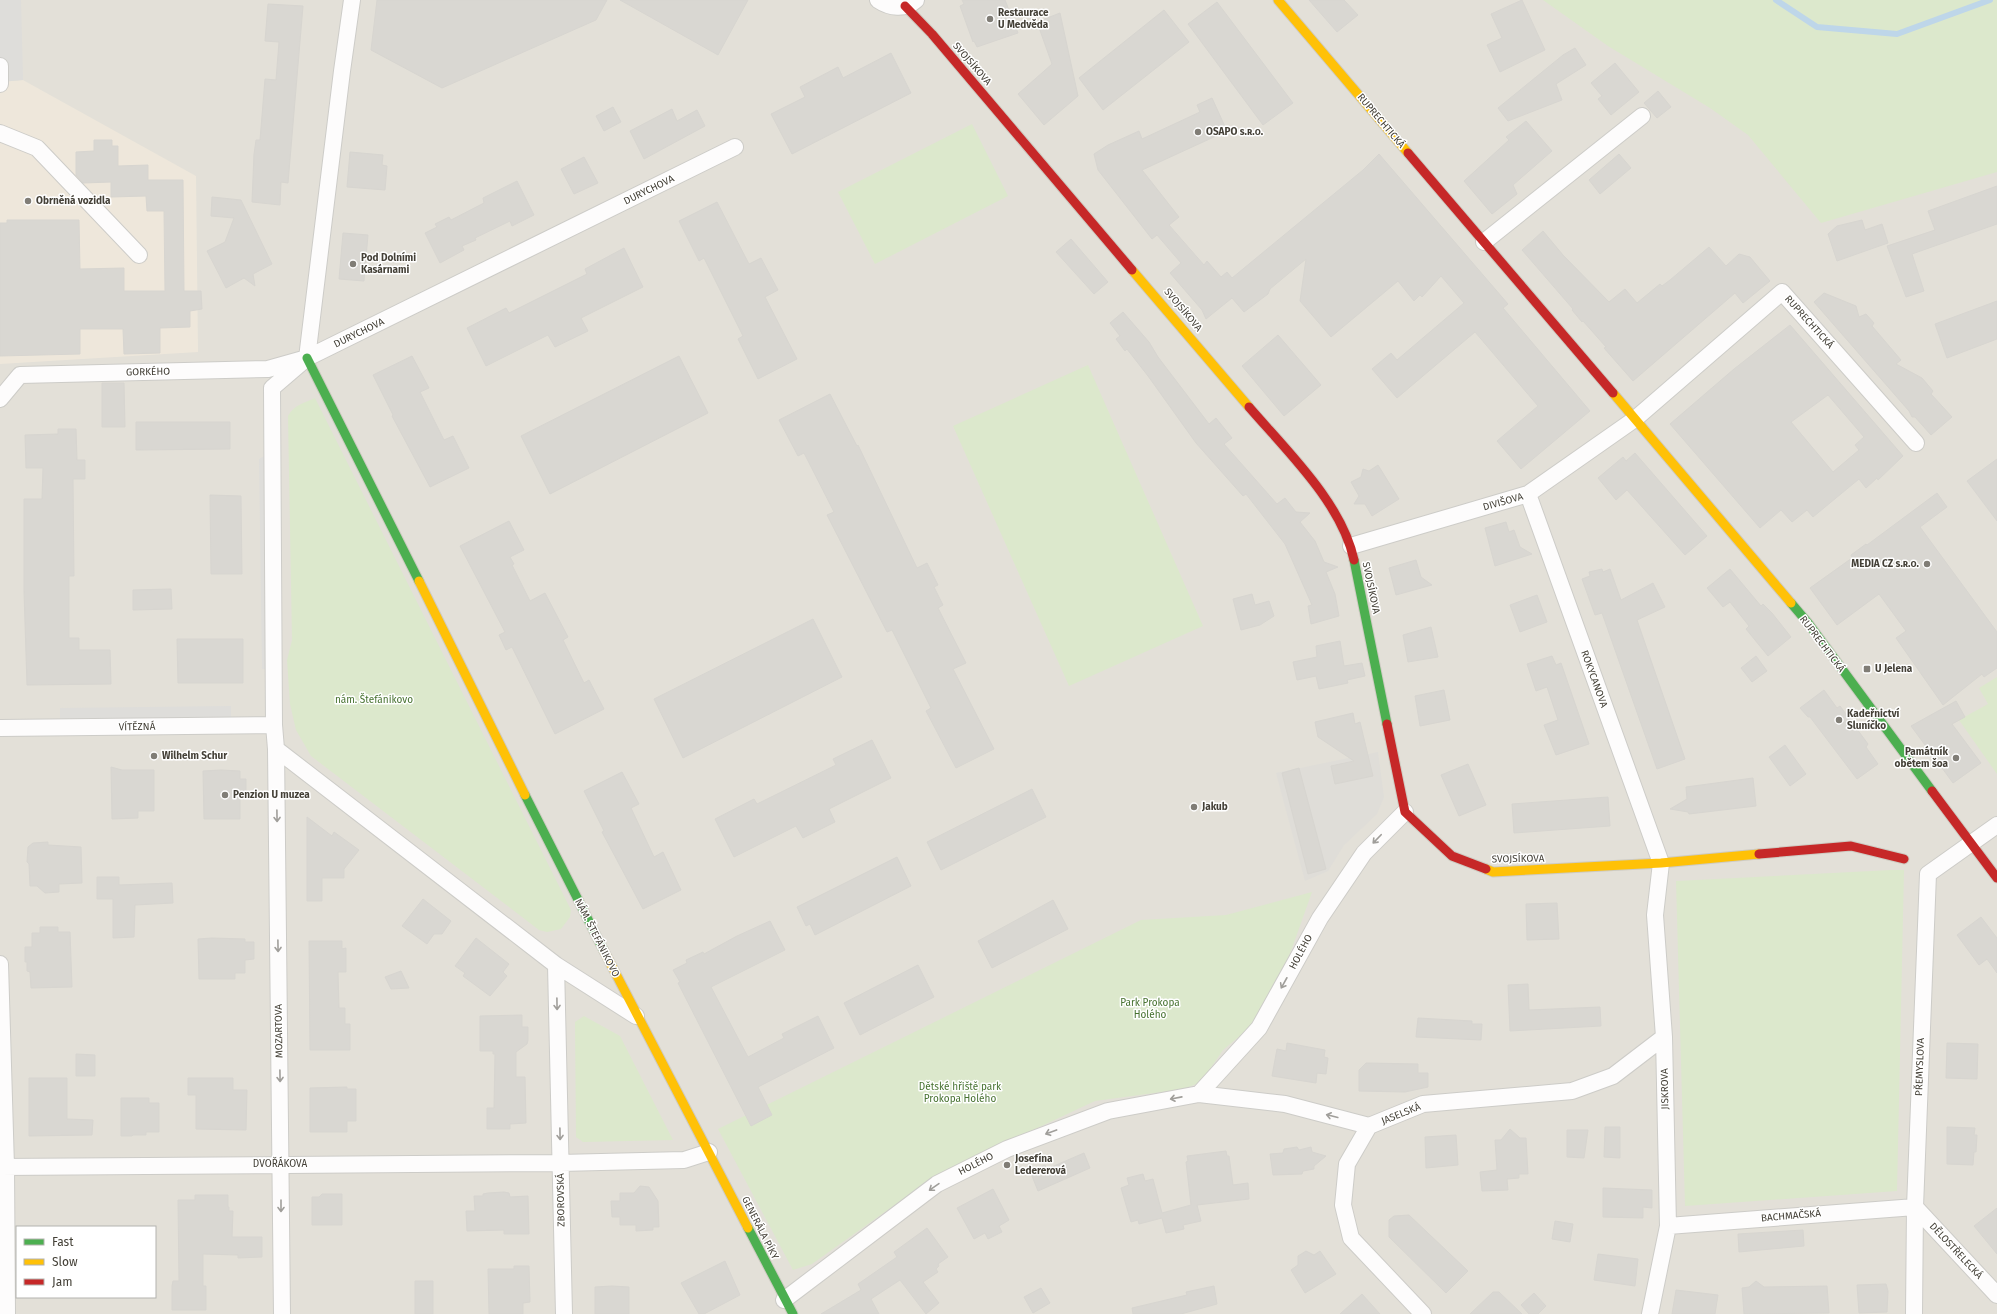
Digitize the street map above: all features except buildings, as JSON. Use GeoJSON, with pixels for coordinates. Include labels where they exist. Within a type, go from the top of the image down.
{"type":"FeatureCollection","features":[{"type":"Feature","properties":{"kind":"street"},"geometry":{"type":"LineString","coordinates":[[276,749],[274,725],[272,388],[307,358],[352,0]]}},
{"type":"Feature","properties":{"kind":"street"},"geometry":{"type":"LineString","coordinates":[[878,0],[886,5],[896,7],[911,3]]}},
{"type":"Feature","properties":{"kind":"street","name":"RUPRECHTICKÁ"},"geometry":{"type":"LineString","coordinates":[[1278,0],[1808,623],[1997,878]]}},
{"type":"Feature","properties":{"kind":"street","name":"SVOJSÍKOVA"},"geometry":{"type":"LineString","coordinates":[[911,3],[925,26],[1325,496],[1352,546],[1405,812],[1452,856],[1493,872],[1661,863],[1851,846],[1904,859]]}},
{"type":"Feature","properties":{"kind":"street"},"geometry":{"type":"LineString","coordinates":[[0,66],[0,83]]}},
{"type":"Feature","properties":{"kind":"street"},"geometry":{"type":"LineString","coordinates":[[1484,242],[1642,116]]}},
{"type":"Feature","properties":{"kind":"street"},"geometry":{"type":"LineString","coordinates":[[0,133],[37,148],[139,255]]}},
{"type":"Feature","properties":{"kind":"street","name":"DURYCHOVA"},"geometry":{"type":"LineString","coordinates":[[307,358],[734,147]]}},
{"type":"Feature","properties":{"kind":"street","name":"RUPRECHTICKÁ"},"geometry":{"type":"LineString","coordinates":[[1635,419],[1782,292],[1916,443]]}},
{"type":"Feature","properties":{"kind":"street","name":"GORKÉHO"},"geometry":{"type":"LineString","coordinates":[[0,399],[20,375],[268,369],[307,358]]}},
{"type":"Feature","properties":{"kind":"street","name":"NÁM. ŠTEFÁNIKOVO"},"geometry":{"type":"LineString","coordinates":[[307,358],[636,1016],[709,1152]]}},
{"type":"Feature","properties":{"kind":"street","name":"DIVIŠOVA"},"geometry":{"type":"LineString","coordinates":[[1352,546],[1528,494],[1635,419]]}},
{"type":"Feature","properties":{"kind":"street","name":"ROKYCANOVA"},"geometry":{"type":"LineString","coordinates":[[1528,494],[1661,863]]}},
{"type":"Feature","properties":{"kind":"street","name":"VÍTĚZNÁ"},"geometry":{"type":"LineString","coordinates":[[0,728],[274,725]]}},
{"type":"Feature","properties":{"kind":"street","name":"NÁM. ŠTEFÁNIKOVO"},"geometry":{"type":"LineString","coordinates":[[276,749],[556,965],[636,1016]]}},
{"type":"Feature","properties":{"kind":"street","name":"MOZARTOVA"},"geometry":{"type":"LineString","coordinates":[[276,749],[282,1314]]}},
{"type":"Feature","properties":{"kind":"street","name":"HOLÉHO"},"geometry":{"type":"LineString","coordinates":[[1199,1094],[1259,1028],[1320,918],[1364,853],[1405,812]]}},
{"type":"Feature","properties":{"kind":"street"},"geometry":{"type":"LineString","coordinates":[[1971,843],[1997,825]]}},
{"type":"Feature","properties":{"kind":"street","name":"PŘEMYSLOVA"},"geometry":{"type":"LineString","coordinates":[[1914,1314],[1915,1206],[1928,874],[1971,843]]}},
{"type":"Feature","properties":{"kind":"street","name":"JISKROVA"},"geometry":{"type":"LineString","coordinates":[[1650,1314],[1668,1226],[1664,1037],[1656,915],[1661,863]]}},
{"type":"Feature","properties":{"kind":"street"},"geometry":{"type":"LineString","coordinates":[[0,964],[7,1314]]}},
{"type":"Feature","properties":{"kind":"street"},"geometry":{"type":"LineString","coordinates":[[556,965],[560,1163]]}},
{"type":"Feature","properties":{"kind":"street","name":"JASELSKÁ"},"geometry":{"type":"LineString","coordinates":[[1423,1314],[1351,1238],[1343,1205],[1347,1164],[1370,1126],[1423,1104],[1572,1091],[1612,1076],[1664,1037]]}},
{"type":"Feature","properties":{"kind":"street","name":"HOLÉHO"},"geometry":{"type":"LineString","coordinates":[[784,1300],[936,1184],[1007,1148],[1108,1111],[1199,1094],[1285,1104],[1370,1126]]}},
{"type":"Feature","properties":{"kind":"street","name":"ZBOROVSKÁ"},"geometry":{"type":"LineString","coordinates":[[564,1314],[560,1163],[684,1160],[709,1152]]}},
{"type":"Feature","properties":{"kind":"street","name":"GENERÁLA PÍKY"},"geometry":{"type":"LineString","coordinates":[[709,1152],[784,1300],[793,1314]]}},
{"type":"Feature","properties":{"kind":"street","name":"DVOŘÁKOVA"},"geometry":{"type":"LineString","coordinates":[[3,1167],[281,1163],[560,1163]]}},
{"type":"Feature","properties":{"kind":"street","name":"BACHMAČSKÁ"},"geometry":{"type":"LineString","coordinates":[[1668,1226],[1915,1206]]}},
{"type":"Feature","properties":{"kind":"street","name":"DĚLOSTŘELECKÁ"},"geometry":{"type":"LineString","coordinates":[[1915,1206],[1997,1295]]}},
{"type":"Feature","properties":{"kind":"shaded area"},"geometry":{"type":"Polygon","coordinates":[[[0,0],[1997,0],[1997,1314],[0,1314],[0,0]]]}},
{"type":"Feature","properties":{"kind":"shaded area"},"geometry":{"type":"Polygon","coordinates":[[[0,0],[21,0],[23,80],[0,82],[0,0]]]}},
{"type":"Feature","properties":{"kind":"shaded area"},"geometry":{"type":"Polygon","coordinates":[[[23,80],[196,176],[198,352],[0,364],[0,82],[23,80]]]}},
{"type":"Feature","properties":{"kind":"shaded area"},"geometry":{"type":"Polygon","coordinates":[[[273,451],[274,669],[262,669],[259,459],[273,451]]]}},
{"type":"Feature","properties":{"kind":"shaded area"},"geometry":{"type":"Polygon","coordinates":[[[231,706],[231,725],[60,728],[60,708],[231,706]]]}},
{"type":"Feature","properties":{"kind":"shaded area"},"geometry":{"type":"Polygon","coordinates":[[[1378,752],[1384,797],[1377,814],[1344,845],[1328,871],[1305,881],[1276,773],[1378,752]]]}},
{"type":"Feature","properties":{"kind":"green space"},"geometry":{"type":"Polygon","coordinates":[[[1543,0],[1997,0],[1997,172],[1821,223],[1748,135],[1710,108],[1608,46],[1543,0]]]}},
{"type":"Feature","properties":{"kind":"green space"},"geometry":{"type":"Polygon","coordinates":[[[972,124],[1008,196],[875,264],[838,192],[972,124]]]}},
{"type":"Feature","properties":{"kind":"green space"},"geometry":{"type":"Polygon","coordinates":[[[1088,365],[1203,626],[1069,686],[953,426],[1088,365]]]}},
{"type":"Feature","properties":{"kind":"green space","name":"nám. Štefánikovo"},"geometry":{"type":"Polygon","coordinates":[[[315,398],[571,910],[570,917],[561,929],[547,932],[539,930],[311,756],[296,730],[290,704],[287,660],[292,640],[288,416],[296,407],[315,398]]]}},
{"type":"Feature","properties":{"kind":"green space"},"geometry":{"type":"Polygon","coordinates":[[[1997,677],[1997,774],[1959,720],[1988,704],[1979,688],[1997,677]]]}},
{"type":"Feature","properties":{"kind":"green space"},"geometry":{"type":"Polygon","coordinates":[[[1904,870],[1897,1191],[1685,1206],[1676,881],[1904,870]]]}},
{"type":"Feature","properties":{"kind":"green space","name":"Park Prokopa Holého"},"geometry":{"type":"Polygon","coordinates":[[[1312,892],[1291,951],[1260,1019],[1223,1050],[1201,1082],[1184,1089],[1095,1101],[931,1179],[812,1264],[793,1270],[718,1129],[1141,920],[1226,915],[1312,892]]]}},
{"type":"Feature","properties":{"kind":"green space"},"geometry":{"type":"Polygon","coordinates":[[[584,1016],[620,1036],[673,1140],[583,1142],[576,1137],[575,1022],[584,1016]]]}},
{"type":"Feature","properties":{"kind":"waterway"},"geometry":{"type":"LineString","coordinates":[[1776,0],[1817,27],[1897,34],[1990,0]]}},
{"type":"Feature","properties":{"kind":"traffic: fast"},"geometry":{"type":"LineString","coordinates":[[307,358],[419,581]]}},
{"type":"Feature","properties":{"kind":"traffic: fast"},"geometry":{"type":"LineString","coordinates":[[1354,560],[1387,724]]}},
{"type":"Feature","properties":{"kind":"traffic: fast"},"geometry":{"type":"LineString","coordinates":[[1791,603],[1808,623],[1932,791]]}},
{"type":"Feature","properties":{"kind":"traffic: fast"},"geometry":{"type":"LineString","coordinates":[[525,795],[604,951]]}},
{"type":"Feature","properties":{"kind":"traffic: fast"},"geometry":{"type":"LineString","coordinates":[[748,1228],[793,1314]]}},
{"type":"Feature","properties":{"kind":"traffic: slow"},"geometry":{"type":"LineString","coordinates":[[1278,0],[1408,153]]}},
{"type":"Feature","properties":{"kind":"traffic: slow"},"geometry":{"type":"LineString","coordinates":[[1132,270],[1249,407]]}},
{"type":"Feature","properties":{"kind":"traffic: slow"},"geometry":{"type":"LineString","coordinates":[[1613,393],[1791,603]]}},
{"type":"Feature","properties":{"kind":"traffic: slow"},"geometry":{"type":"LineString","coordinates":[[419,581],[525,795]]}},
{"type":"Feature","properties":{"kind":"traffic: slow"},"geometry":{"type":"LineString","coordinates":[[1486,869],[1493,872],[1661,863],[1759,854]]}},
{"type":"Feature","properties":{"kind":"traffic: slow"},"geometry":{"type":"LineString","coordinates":[[604,951],[748,1228]]}},
{"type":"Feature","properties":{"kind":"traffic: jam"},"geometry":{"type":"LineString","coordinates":[[905,6],[932,34],[1132,270]]}},
{"type":"Feature","properties":{"kind":"traffic: jam"},"geometry":{"type":"LineString","coordinates":[[1408,153],[1613,393]]}},
{"type":"Feature","properties":{"kind":"traffic: jam"},"geometry":{"type":"LineString","coordinates":[[1249,407],[1311,478],[1325,498],[1338,518],[1348,539],[1354,560]]}},
{"type":"Feature","properties":{"kind":"traffic: jam"},"geometry":{"type":"LineString","coordinates":[[1387,724],[1405,812],[1452,856],[1486,869]]}},
{"type":"Feature","properties":{"kind":"traffic: jam"},"geometry":{"type":"LineString","coordinates":[[1932,791],[1997,878]]}},
{"type":"Feature","properties":{"kind":"traffic: jam"},"geometry":{"type":"LineString","coordinates":[[1759,854],[1851,846],[1904,859]]}},
{"type":"Feature","properties":{"kind":"place","name":"Restaurace U Medvěda"},"geometry":{"type":"Point","coordinates":[990,19]}},
{"type":"Feature","properties":{"kind":"place","name":"OSAPO s.ʀ.ᴏ."},"geometry":{"type":"Point","coordinates":[1198,132]}},
{"type":"Feature","properties":{"kind":"place","name":"Obrněná vozidla"},"geometry":{"type":"Point","coordinates":[28,201]}},
{"type":"Feature","properties":{"kind":"place","name":"Pod Dolními Kasárnami"},"geometry":{"type":"Point","coordinates":[353,264]}},
{"type":"Feature","properties":{"kind":"place","name":"MEDIA CZ s.ʀ.ᴏ."},"geometry":{"type":"Point","coordinates":[1927,564]}},
{"type":"Feature","properties":{"kind":"place","name":"U Jelena"},"geometry":{"type":"Point","coordinates":[1867,669]}},
{"type":"Feature","properties":{"kind":"place","name":"Kadeřnictví Sluníčko"},"geometry":{"type":"Point","coordinates":[1839,720]}},
{"type":"Feature","properties":{"kind":"place","name":"Wilhelm Schur"},"geometry":{"type":"Point","coordinates":[154,756]}},
{"type":"Feature","properties":{"kind":"place","name":"Památník obětem šoa"},"geometry":{"type":"Point","coordinates":[1956,758]}},
{"type":"Feature","properties":{"kind":"place","name":"Penzion U muzea"},"geometry":{"type":"Point","coordinates":[225,795]}},
{"type":"Feature","properties":{"kind":"place","name":"Jakub"},"geometry":{"type":"Point","coordinates":[1194,807]}},
{"type":"Feature","properties":{"kind":"place","name":"Josefína Ledererová"},"geometry":{"type":"Point","coordinates":[1007,1165]}},
{"type":"Feature","properties":{"kind":"park label","name":"Dětské hřiště park Prokopa Holého"},"geometry":{"type":"Point","coordinates":[960,1092]}}]}
